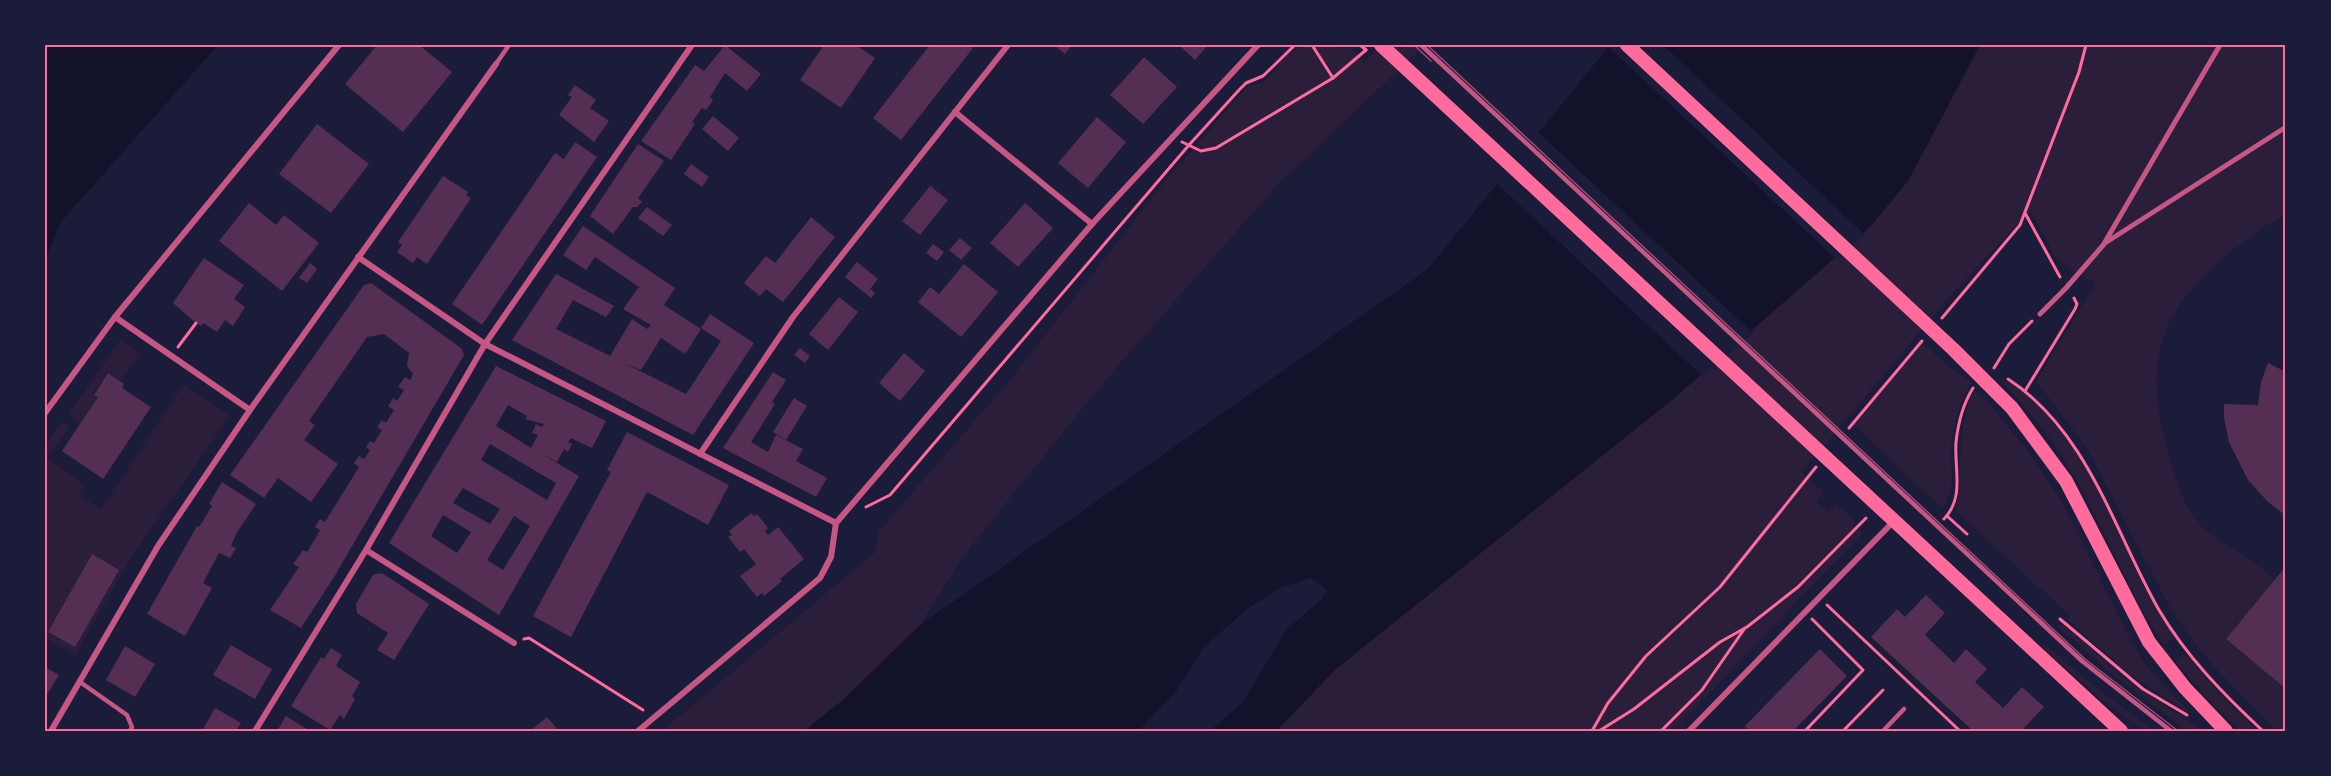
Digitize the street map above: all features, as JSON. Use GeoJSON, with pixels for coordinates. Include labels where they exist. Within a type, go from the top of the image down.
{"type":"FeatureCollection","features":[{"type":"Feature","properties":{"kind":"main road"},"geometry":{"type":"LineString","coordinates":[[1381,45],[2121,731]]}},
{"type":"Feature","properties":{"kind":"main road"},"geometry":{"type":"LineString","coordinates":[[1627,45],[1953,348],[2012,408],[2050,456],[2079,505],[2149,642],[2185,688],[2226,731]]}},
{"type":"Feature","properties":{"kind":"street"},"geometry":{"type":"LineString","coordinates":[[45,413],[115,317],[339,45]]}},
{"type":"Feature","properties":{"kind":"street"},"geometry":{"type":"LineString","coordinates":[[255,731],[366,550],[485,345],[692,45]]}},
{"type":"Feature","properties":{"kind":"street"},"geometry":{"type":"LineString","coordinates":[[700,454],[780,335],[1008,45]]}},
{"type":"Feature","properties":{"kind":"street"},"geometry":{"type":"LineString","coordinates":[[638,731],[819,578],[831,557],[836,523],[1092,224],[1258,45]]}},
{"type":"Feature","properties":{"kind":"street"},"geometry":{"type":"LineString","coordinates":[[2040,314],[2066,288],[2104,243],[2220,45]]}},
{"type":"Feature","properties":{"kind":"street"},"geometry":{"type":"LineString","coordinates":[[51,731],[158,546],[250,410],[496,64]]}},
{"type":"Feature","properties":{"kind":"street"},"geometry":{"type":"LineString","coordinates":[[955,111],[1092,224]]}},
{"type":"Feature","properties":{"kind":"street"},"geometry":{"type":"LineString","coordinates":[[2104,243],[2286,127]]}},
{"type":"Feature","properties":{"kind":"street"},"geometry":{"type":"LineString","coordinates":[[358,257],[485,345],[836,523]]}},
{"type":"Feature","properties":{"kind":"street"},"geometry":{"type":"LineString","coordinates":[[115,317],[250,410]]}},
{"type":"Feature","properties":{"kind":"street"},"geometry":{"type":"LineString","coordinates":[[1689,731],[1893,522]]}},
{"type":"Feature","properties":{"kind":"street"},"geometry":{"type":"LineString","coordinates":[[366,550],[514,643]]}},
{"type":"Feature","properties":{"kind":"lane"},"geometry":{"type":"LineString","coordinates":[[496,64],[509,45]]}},
{"type":"Feature","properties":{"kind":"lane"},"geometry":{"type":"LineString","coordinates":[[1421,45],[2089,668],[2171,731]]}},
{"type":"Feature","properties":{"kind":"lane"},"geometry":{"type":"LineString","coordinates":[[80,681],[128,715],[132,727],[130,731]]}},
{"type":"Feature","properties":{"kind":"lane"},"geometry":{"type":"LineString","coordinates":[[1883,731],[1904,709]]}},
{"type":"Feature","properties":{"kind":"path"},"geometry":{"type":"LineString","coordinates":[[863,509],[890,495],[1189,145],[1246,83],[1263,76],[1295,45]]}},
{"type":"Feature","properties":{"kind":"path"},"geometry":{"type":"LineString","coordinates":[[1312,45],[1333,78]]}},
{"type":"Feature","properties":{"kind":"path"},"geometry":{"type":"LineString","coordinates":[[1173,138],[1201,151],[1216,147],[1333,78],[1370,45]]}},
{"type":"Feature","properties":{"kind":"path"},"geometry":{"type":"LineString","coordinates":[[1936,324],[2020,225],[2079,72],[2086,45]]}},
{"type":"Feature","properties":{"kind":"path"},"geometry":{"type":"LineString","coordinates":[[2025,213],[2076,302],[2076,307],[2025,391],[2052,417],[2083,460],[2142,578],[2175,634],[2227,697],[2263,731]]}},
{"type":"Feature","properties":{"kind":"path"},"geometry":{"type":"LineString","coordinates":[[1994,368],[2009,344],[2040,314]]}},
{"type":"Feature","properties":{"kind":"path"},"geometry":{"type":"LineString","coordinates":[[171,356],[196,323]]}},
{"type":"Feature","properties":{"kind":"path"},"geometry":{"type":"LineString","coordinates":[[1846,431],[1929,333]]}},
{"type":"Feature","properties":{"kind":"path"},"geometry":{"type":"LineString","coordinates":[[1937,526],[1954,504],[1958,486],[1958,430],[1974,386]]}},
{"type":"Feature","properties":{"kind":"path"},"geometry":{"type":"LineString","coordinates":[[1592,731],[1608,703],[1646,656],[1720,587],[1823,458]]}},
{"type":"Feature","properties":{"kind":"path"},"geometry":{"type":"LineString","coordinates":[[1947,516],[1967,534]]}},
{"type":"Feature","properties":{"kind":"path"},"geometry":{"type":"LineString","coordinates":[[1599,731],[1634,710],[1720,642],[1746,627],[1798,587],[1866,518]]}},
{"type":"Feature","properties":{"kind":"path"},"geometry":{"type":"LineString","coordinates":[[1798,587],[1819,597],[1960,731]]}},
{"type":"Feature","properties":{"kind":"path"},"geometry":{"type":"LineString","coordinates":[[1804,612],[1863,670],[1805,731]]}},
{"type":"Feature","properties":{"kind":"path"},"geometry":{"type":"LineString","coordinates":[[2060,619],[2142,689],[2191,717]]}},
{"type":"Feature","properties":{"kind":"path"},"geometry":{"type":"LineString","coordinates":[[1661,731],[1702,690],[1746,627]]}},
{"type":"Feature","properties":{"kind":"path"},"geometry":{"type":"LineString","coordinates":[[514,643],[529,638],[655,718]]}},
{"type":"Feature","properties":{"kind":"path"},"geometry":{"type":"LineString","coordinates":[[1844,731],[1884,690]]}},
{"type":"Feature","properties":{"kind":"shaded area"},"geometry":{"type":"Polygon","coordinates":[[[45,45],[218,45],[59,224],[45,261],[45,45]]]}},
{"type":"Feature","properties":{"kind":"shaded area"},"geometry":{"type":"Polygon","coordinates":[[[1304,45],[1336,45],[1342,50],[1348,46],[1364,62],[1382,45],[1425,45],[1278,184],[1110,375],[1020,485],[962,558],[921,624],[844,699],[804,731],[662,731],[874,553],[879,531],[1010,380],[1162,185],[1247,87],[1265,82],[1287,54],[1304,45]]]}},
{"type":"Feature","properties":{"kind":"shaded area"},"geometry":{"type":"Polygon","coordinates":[[[1610,45],[1980,45],[1908,181],[1870,227],[1672,400],[1336,669],[1276,731],[1210,731],[1243,702],[1287,629],[1321,600],[1327,590],[1311,578],[1278,589],[1247,609],[1203,648],[1175,693],[1138,731],[804,731],[844,699],[921,624],[1427,270],[1610,45]]]}},
{"type":"Feature","properties":{"kind":"shaded area"},"geometry":{"type":"Polygon","coordinates":[[[1980,45],[2286,45],[2286,215],[2262,228],[2233,250],[2202,277],[2184,299],[2162,343],[2157,367],[2157,393],[2170,460],[2190,512],[2213,536],[2250,559],[2275,579],[2226,639],[2286,689],[2286,731],[2278,731],[2248,702],[2219,672],[2181,624],[2169,606],[2087,448],[2036,381],[2095,284],[2058,261],[2030,211],[1949,297],[1802,472],[1824,493],[1816,502],[1828,512],[1836,504],[1851,517],[1862,534],[1673,731],[1276,731],[1336,669],[1466,564],[1908,181],[1980,45]]]}},
{"type":"Feature","properties":{"kind":"shaded area"},"geometry":{"type":"Polygon","coordinates":[[[120,340],[141,354],[120,380],[108,372],[93,393],[98,396],[80,423],[69,414],[120,340]]]}},
{"type":"Feature","properties":{"kind":"shaded area"},"geometry":{"type":"Polygon","coordinates":[[[1923,343],[1948,367],[1972,382],[1960,406],[1955,423],[1951,449],[1950,494],[1942,508],[1854,425],[1923,343]]]}},
{"type":"Feature","properties":{"kind":"shaded area"},"geometry":{"type":"Polygon","coordinates":[[[2003,379],[2034,401],[2060,430],[2082,462],[2155,606],[2175,638],[2164,645],[2139,604],[2086,497],[2066,463],[2041,426],[2001,381],[2003,379]]]}},
{"type":"Feature","properties":{"kind":"shaded area"},"geometry":{"type":"Polygon","coordinates":[[[183,385],[230,416],[132,556],[75,655],[45,638],[45,446],[62,421],[70,427],[47,458],[84,485],[79,495],[101,509],[183,385]],[[92,555],[48,632],[74,647],[119,570],[92,555]]]}},
{"type":"Feature","properties":{"kind":"shaded area"},"geometry":{"type":"Polygon","coordinates":[[[1974,390],[1980,398],[1985,398],[2024,446],[2062,502],[2133,645],[2146,666],[2188,710],[2187,712],[2131,675],[2068,620],[2070,616],[1956,511],[1964,422],[1974,390]]]}},
{"type":"Feature","properties":{"kind":"shaded area"},"geometry":{"type":"Polygon","coordinates":[[[2063,624],[2129,682],[2204,731],[2188,731],[2112,674],[2059,627],[2063,624]]]}},
{"type":"Feature","properties":{"kind":"shaded area"},"geometry":{"type":"Polygon","coordinates":[[[2045,644],[2089,682],[2154,731],[2144,728],[2115,709],[2042,647],[2045,644]]]}},
{"type":"Feature","properties":{"kind":"shaded area"},"geometry":{"type":"Polygon","coordinates":[[[2185,653],[2222,697],[2258,731],[2241,731],[2210,702],[2175,661],[2185,653]]]}},
{"type":"Feature","properties":{"kind":"pier"},"geometry":{"type":"Polygon","coordinates":[[[1606,45],[1663,45],[1865,235],[1837,260],[1606,45]]]}},
{"type":"Feature","properties":{"kind":"pier"},"geometry":{"type":"Polygon","coordinates":[[[1537,131],[1753,333],[1703,377],[1495,182],[1537,131]]]}},
{"type":"Feature","properties":{"kind":"building"},"geometry":{"type":"Polygon","coordinates":[[[377,45],[419,45],[452,72],[403,132],[345,84],[377,45]]]}},
{"type":"Feature","properties":{"kind":"building"},"geometry":{"type":"Polygon","coordinates":[[[725,45],[761,74],[747,91],[725,73],[710,97],[713,100],[706,110],[702,108],[692,122],[695,124],[671,160],[641,141],[695,65],[704,71],[725,45]]]}},
{"type":"Feature","properties":{"kind":"building"},"geometry":{"type":"Polygon","coordinates":[[[824,45],[856,45],[875,58],[841,108],[800,80],[824,45]]]}},
{"type":"Feature","properties":{"kind":"building"},"geometry":{"type":"Polygon","coordinates":[[[930,45],[969,45],[973,48],[901,140],[873,118],[930,45]]]}},
{"type":"Feature","properties":{"kind":"building"},"geometry":{"type":"Polygon","coordinates":[[[1054,45],[1072,45],[1065,54],[1054,45]]]}},
{"type":"Feature","properties":{"kind":"building"},"geometry":{"type":"Polygon","coordinates":[[[1179,45],[1208,45],[1195,60],[1179,45]]]}},
{"type":"Feature","properties":{"kind":"building"},"geometry":{"type":"Polygon","coordinates":[[[1144,57],[1177,87],[1143,124],[1110,95],[1144,57]]]}},
{"type":"Feature","properties":{"kind":"building"},"geometry":{"type":"Polygon","coordinates":[[[575,85],[596,100],[590,108],[609,121],[594,142],[559,115],[572,97],[568,95],[575,85]]]}},
{"type":"Feature","properties":{"kind":"building"},"geometry":{"type":"Polygon","coordinates":[[[713,116],[739,138],[728,151],[702,129],[713,116]]]}},
{"type":"Feature","properties":{"kind":"building"},"geometry":{"type":"Polygon","coordinates":[[[1097,117],[1126,142],[1088,188],[1058,163],[1097,117]]]}},
{"type":"Feature","properties":{"kind":"building"},"geometry":{"type":"Polygon","coordinates":[[[317,124],[369,164],[331,213],[279,174],[317,124]]]}},
{"type":"Feature","properties":{"kind":"building"},"geometry":{"type":"Polygon","coordinates":[[[575,142],[597,157],[482,325],[452,304],[555,153],[564,159],[575,142]]]}},
{"type":"Feature","properties":{"kind":"building"},"geometry":{"type":"Polygon","coordinates":[[[638,144],[664,161],[638,198],[642,202],[637,207],[633,207],[613,234],[590,216],[638,144]]]}},
{"type":"Feature","properties":{"kind":"building"},"geometry":{"type":"Polygon","coordinates":[[[691,164],[709,177],[702,187],[684,174],[691,164]]]}},
{"type":"Feature","properties":{"kind":"building"},"geometry":{"type":"Polygon","coordinates":[[[443,176],[468,192],[466,195],[471,198],[427,264],[417,257],[413,263],[397,252],[402,245],[398,242],[443,176]]]}},
{"type":"Feature","properties":{"kind":"building"},"geometry":{"type":"Polygon","coordinates":[[[930,186],[948,200],[920,235],[902,221],[930,186]]]}},
{"type":"Feature","properties":{"kind":"building"},"geometry":{"type":"Polygon","coordinates":[[[249,203],[276,225],[284,215],[319,243],[282,291],[219,241],[249,203]]]}},
{"type":"Feature","properties":{"kind":"building"},"geometry":{"type":"Polygon","coordinates":[[[1025,203],[1053,228],[1018,267],[990,243],[1025,203]]]}},
{"type":"Feature","properties":{"kind":"building"},"geometry":{"type":"Polygon","coordinates":[[[647,207],[672,225],[663,236],[638,218],[647,207]]]}},
{"type":"Feature","properties":{"kind":"building"},"geometry":{"type":"Polygon","coordinates":[[[811,217],[835,237],[783,302],[766,289],[760,296],[744,283],[766,256],[775,263],[811,217]]]}},
{"type":"Feature","properties":{"kind":"building"},"geometry":{"type":"Polygon","coordinates":[[[583,226],[675,288],[664,305],[701,329],[685,354],[661,338],[641,370],[624,363],[686,394],[721,341],[701,328],[710,314],[754,343],[693,435],[512,340],[556,274],[614,306],[606,317],[573,300],[556,329],[610,356],[632,319],[647,329],[651,325],[623,309],[639,287],[595,257],[586,270],[563,255],[583,226]]]}},
{"type":"Feature","properties":{"kind":"building"},"geometry":{"type":"Polygon","coordinates":[[[960,238],[972,248],[961,260],[949,250],[960,238]]]}},
{"type":"Feature","properties":{"kind":"building"},"geometry":{"type":"Polygon","coordinates":[[[933,244],[944,252],[937,261],[926,253],[933,244]]]}},
{"type":"Feature","properties":{"kind":"building"},"geometry":{"type":"Polygon","coordinates":[[[204,258],[244,285],[234,299],[245,307],[233,326],[225,320],[217,332],[203,323],[201,326],[196,323],[173,303],[204,258]]]}},
{"type":"Feature","properties":{"kind":"building"},"geometry":{"type":"Polygon","coordinates":[[[857,262],[878,279],[870,289],[875,293],[871,298],[845,277],[857,262]]]}},
{"type":"Feature","properties":{"kind":"building"},"geometry":{"type":"Polygon","coordinates":[[[310,263],[317,269],[307,283],[299,278],[310,263]]]}},
{"type":"Feature","properties":{"kind":"building"},"geometry":{"type":"Polygon","coordinates":[[[964,264],[998,292],[961,337],[918,302],[930,287],[939,294],[964,264]]]}},
{"type":"Feature","properties":{"kind":"building"},"geometry":{"type":"Polygon","coordinates":[[[371,283],[461,348],[464,355],[334,577],[301,628],[270,610],[299,567],[293,564],[303,550],[307,552],[318,534],[320,530],[315,527],[320,519],[325,522],[359,467],[354,463],[359,456],[364,459],[370,450],[366,447],[370,441],[374,443],[382,430],[377,427],[382,420],[386,423],[394,410],[388,406],[393,398],[397,401],[404,390],[398,387],[405,377],[410,380],[413,374],[407,366],[409,353],[384,334],[367,337],[309,421],[315,425],[304,440],[338,464],[311,502],[278,478],[264,498],[230,475],[364,285],[371,283]]]}},
{"type":"Feature","properties":{"kind":"building"},"geometry":{"type":"Polygon","coordinates":[[[839,297],[858,312],[828,350],[809,334],[839,297]]]}},
{"type":"Feature","properties":{"kind":"building"},"geometry":{"type":"Polygon","coordinates":[[[800,348],[810,356],[805,363],[794,355],[800,348]]]}},
{"type":"Feature","properties":{"kind":"building"},"geometry":{"type":"Polygon","coordinates":[[[904,353],[925,371],[900,401],[879,383],[904,353]]]}},
{"type":"Feature","properties":{"kind":"building"},"geometry":{"type":"Polygon","coordinates":[[[2268,363],[2286,372],[2286,516],[2267,501],[2248,480],[2229,442],[2224,418],[2224,404],[2258,405],[2261,382],[2268,363]]]}},
{"type":"Feature","properties":{"kind":"building"},"geometry":{"type":"Polygon","coordinates":[[[496,366],[606,421],[592,448],[571,438],[568,442],[572,444],[568,452],[564,449],[557,462],[535,450],[579,476],[499,615],[389,543],[496,366]],[[508,405],[496,426],[531,448],[538,435],[532,433],[536,424],[542,427],[544,424],[525,419],[527,416],[508,405]],[[490,444],[481,460],[547,500],[556,483],[490,444]],[[463,488],[453,503],[490,524],[500,509],[463,488]],[[443,515],[431,536],[457,553],[471,532],[443,515]],[[514,516],[487,560],[503,570],[530,526],[514,516]]]}},
{"type":"Feature","properties":{"kind":"building"},"geometry":{"type":"Polygon","coordinates":[[[773,372],[786,380],[772,402],[775,404],[751,442],[768,452],[776,435],[803,449],[796,461],[827,478],[816,497],[723,448],[773,372]]]}},
{"type":"Feature","properties":{"kind":"building"},"geometry":{"type":"Polygon","coordinates":[[[108,373],[124,384],[122,388],[151,407],[103,479],[62,451],[98,397],[94,395],[108,373]]]}},
{"type":"Feature","properties":{"kind":"building"},"geometry":{"type":"Polygon","coordinates":[[[794,398],[807,406],[786,440],[773,432],[794,398]]]}},
{"type":"Feature","properties":{"kind":"building"},"geometry":{"type":"Polygon","coordinates":[[[627,432],[729,485],[708,525],[647,492],[571,637],[533,616],[611,472],[607,470],[627,432]]]}},
{"type":"Feature","properties":{"kind":"building"},"geometry":{"type":"Polygon","coordinates":[[[222,482],[256,504],[236,534],[231,546],[236,548],[230,558],[219,553],[203,583],[212,588],[185,636],[147,614],[197,526],[199,527],[212,506],[209,504],[222,482]]]}},
{"type":"Feature","properties":{"kind":"building"},"geometry":{"type":"Polygon","coordinates":[[[751,513],[754,516],[757,514],[768,528],[765,531],[768,535],[778,527],[804,559],[764,596],[762,593],[757,597],[740,576],[756,564],[744,549],[740,552],[728,537],[732,535],[729,531],[751,513]]]}},
{"type":"Feature","properties":{"kind":"building"},"geometry":{"type":"Polygon","coordinates":[[[92,554],[119,570],[75,647],[48,632],[92,554]]]}},
{"type":"Feature","properties":{"kind":"building"},"geometry":{"type":"Polygon","coordinates":[[[2286,566],[2286,689],[2226,639],[2286,566]]]}},
{"type":"Feature","properties":{"kind":"building"},"geometry":{"type":"Polygon","coordinates":[[[382,573],[429,604],[394,660],[377,650],[388,633],[357,613],[356,604],[373,575],[382,573]]]}},
{"type":"Feature","properties":{"kind":"building"},"geometry":{"type":"Polygon","coordinates":[[[1926,595],[1945,613],[1925,635],[1954,663],[1966,649],[1987,669],[1975,682],[2003,708],[2022,687],[2044,707],[2024,728],[2027,731],[1973,731],[1871,637],[1897,609],[1905,617],[1926,595]]]}},
{"type":"Feature","properties":{"kind":"building"},"geometry":{"type":"Polygon","coordinates":[[[231,645],[272,669],[255,699],[213,675],[231,645]]]}},
{"type":"Feature","properties":{"kind":"building"},"geometry":{"type":"Polygon","coordinates":[[[125,646],[155,664],[135,697],[106,680],[125,646]]]}},
{"type":"Feature","properties":{"kind":"building"},"geometry":{"type":"Polygon","coordinates":[[[331,648],[342,655],[336,666],[360,682],[352,696],[355,699],[344,719],[340,715],[330,730],[291,706],[321,657],[324,659],[331,648]]]}},
{"type":"Feature","properties":{"kind":"building"},"geometry":{"type":"Polygon","coordinates":[[[1820,649],[1847,676],[1793,731],[1750,731],[1745,726],[1820,649]]]}},
{"type":"Feature","properties":{"kind":"building"},"geometry":{"type":"Polygon","coordinates":[[[45,667],[59,675],[45,698],[45,667]]]}},
{"type":"Feature","properties":{"kind":"building"},"geometry":{"type":"Polygon","coordinates":[[[215,708],[241,723],[236,731],[202,731],[215,708]]]}},
{"type":"Feature","properties":{"kind":"building"},"geometry":{"type":"Polygon","coordinates":[[[286,716],[310,731],[277,731],[286,716]]]}},
{"type":"Feature","properties":{"kind":"building"},"geometry":{"type":"Polygon","coordinates":[[[547,717],[559,731],[530,731],[547,717]]]}},
{"type":"Feature","properties":{"kind":"tram line"},"geometry":{"type":"LineString","coordinates":[[1414,45],[1431,61]]}},
{"type":"Feature","properties":{"kind":"tram line"},"geometry":{"type":"LineString","coordinates":[[1427,45],[2085,659],[2178,731]]}}]}
